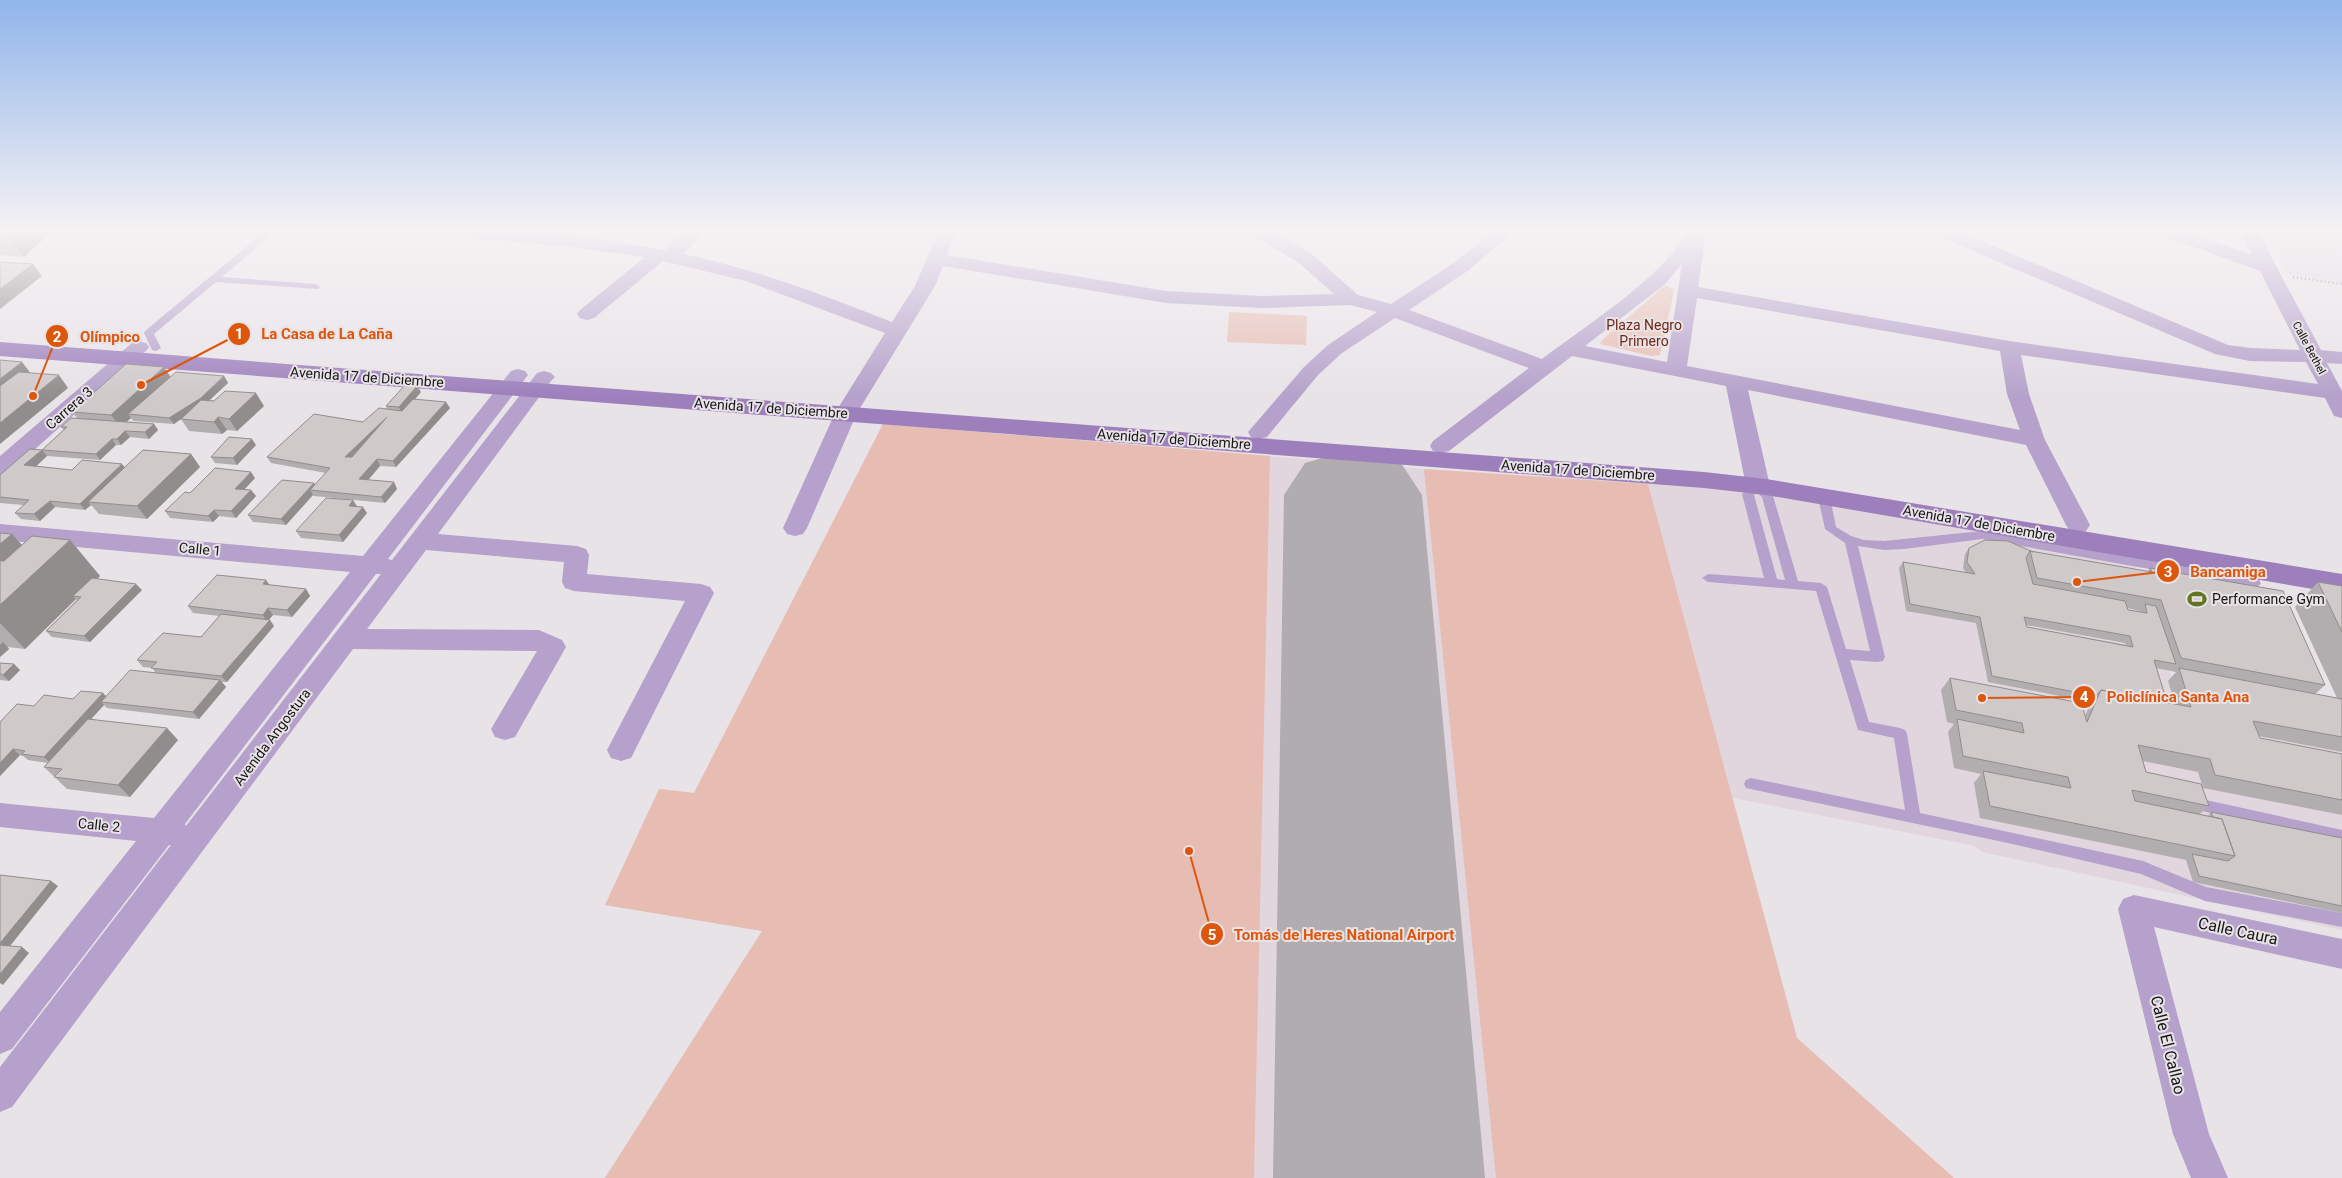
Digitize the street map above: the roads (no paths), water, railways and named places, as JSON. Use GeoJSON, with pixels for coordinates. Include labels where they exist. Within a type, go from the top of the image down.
{"type":"FeatureCollection","features":[{"type":"Feature","properties":{"kind":"street"},"geometry":{"type":"LineString","coordinates":[[587,314],[622,287]]}},
{"type":"Feature","properties":{"kind":"street"},"geometry":{"type":"LineString","coordinates":[[779,287],[897,331]]}},
{"type":"Feature","properties":{"kind":"street"},"geometry":{"type":"LineString","coordinates":[[795,528],[849,407],[924,287]]}},
{"type":"Feature","properties":{"kind":"street"},"geometry":{"type":"LineString","coordinates":[[1104,287],[1166,297],[1262,302],[1352,299],[1394,311],[1545,367]]}},
{"type":"Feature","properties":{"kind":"street"},"geometry":{"type":"LineString","coordinates":[[1338,287],[1352,299]]}},
{"type":"Feature","properties":{"kind":"street"},"geometry":{"type":"LineString","coordinates":[[1259,432],[1311,371],[1336,349],[1430,287]]}},
{"type":"Feature","properties":{"kind":"street"},"geometry":{"type":"LineString","coordinates":[[1441,446],[1649,287]]}},
{"type":"Feature","properties":{"kind":"street"},"geometry":{"type":"LineString","coordinates":[[1676,370],[1689,287]]}},
{"type":"Feature","properties":{"kind":"street"},"geometry":{"type":"LineString","coordinates":[[2073,287],[2199,341],[2228,351],[2312,354],[2342,358]]}},
{"type":"Feature","properties":{"kind":"street","name":"Calle Bethel"},"geometry":{"type":"LineString","coordinates":[[2277,287],[2337,402]]}},
{"type":"Feature","properties":{"kind":"street"},"geometry":{"type":"LineString","coordinates":[[1688,291],[2009,347],[2241,380],[2337,402]]}},
{"type":"Feature","properties":{"kind":"street","name":"Avenida 17 de Diciembre"},"geometry":{"type":"LineString","coordinates":[[0,336],[140,351],[849,407],[1704,480],[1757,479],[1824,496],[2342,584]]}},
{"type":"Feature","properties":{"kind":"street"},"geometry":{"type":"LineString","coordinates":[[2009,347],[2018,394],[2034,440],[2078,525]]}},
{"type":"Feature","properties":{"kind":"street","name":"Avenida 17 de Diciembre"},"geometry":{"type":"LineString","coordinates":[[0,349],[140,351],[526,382]]}},
{"type":"Feature","properties":{"kind":"street"},"geometry":{"type":"LineString","coordinates":[[1569,349],[2034,440]]}},
{"type":"Feature","properties":{"kind":"street","name":"Carrera 3"},"geometry":{"type":"LineString","coordinates":[[0,468],[140,351]]}},
{"type":"Feature","properties":{"kind":"street"},"geometry":{"type":"LineString","coordinates":[[2228,351],[2241,380]]}},
{"type":"Feature","properties":{"kind":"street"},"geometry":{"type":"LineString","coordinates":[[1735,381],[1757,479]]}},
{"type":"Feature","properties":{"kind":"street","name":"Avenida Angostura"},"geometry":{"type":"LineString","coordinates":[[0,1096],[420,541],[526,382]]}},
{"type":"Feature","properties":{"kind":"street","name":"Avenida Angostura"},"geometry":{"type":"LineString","coordinates":[[0,1038],[370,565],[526,382]]}},
{"type":"Feature","properties":{"kind":"street","name":"Avenida 17 de Diciembre"},"geometry":{"type":"LineString","coordinates":[[849,407],[1259,432],[1441,446],[1757,479],[2078,525],[2342,569]]}},
{"type":"Feature","properties":{"kind":"street","name":"Calle 1"},"geometry":{"type":"LineString","coordinates":[[0,532],[400,567]]}},
{"type":"Feature","properties":{"kind":"street"},"geometry":{"type":"LineString","coordinates":[[420,541],[578,555],[574,582],[701,593],[620,750]]}},
{"type":"Feature","properties":{"kind":"street"},"geometry":{"type":"LineString","coordinates":[[346,639],[539,640],[552,647],[505,730]]}},
{"type":"Feature","properties":{"kind":"street","name":"Calle 2"},"geometry":{"type":"LineString","coordinates":[[0,815],[197,836]]}},
{"type":"Feature","properties":{"kind":"street","name":"Calle Caura"},"geometry":{"type":"LineString","coordinates":[[2134,909],[2342,954]]}},
{"type":"Feature","properties":{"kind":"street","name":"Calle El Callao"},"geometry":{"type":"LineString","coordinates":[[2134,909],[2191,1134],[2199,1157],[2210,1178]]}},
{"type":"Feature","properties":{"kind":"lane"},"geometry":{"type":"LineString","coordinates":[[140,351],[149,333],[205,287]]}},
{"type":"Feature","properties":{"kind":"lane"},"geometry":{"type":"LineString","coordinates":[[1772,583],[1748,494],[1757,479],[1767,496],[1793,585]]}},
{"type":"Feature","properties":{"kind":"lane"},"geometry":{"type":"LineString","coordinates":[[1824,496],[1831,529],[1851,541],[1896,546],[1948,537],[1982,535],[2255,584],[2249,569]]}},
{"type":"Feature","properties":{"kind":"lane"},"geometry":{"type":"LineString","coordinates":[[1842,654],[1878,657],[1851,541]]}},
{"type":"Feature","properties":{"kind":"lane"},"geometry":{"type":"LineString","coordinates":[[1708,578],[1821,587],[1863,726],[1900,734],[1914,818]]}},
{"type":"Feature","properties":{"kind":"lane"},"geometry":{"type":"LineString","coordinates":[[1751,784],[2143,868],[2205,894],[2342,920]]}},
{"type":"Feature","properties":{"kind":"lane"},"geometry":{"type":"LineString","coordinates":[[2206,806],[2342,836]]}},
{"type":"Feature","properties":{"kind":"place","name":"La Casa de La Caña"},"geometry":{"type":"Point","coordinates":[141,385]}},
{"type":"Feature","properties":{"kind":"place","name":"Olímpico"},"geometry":{"type":"Point","coordinates":[33,396]}},
{"type":"Feature","properties":{"kind":"place","name":"Bancamiga"},"geometry":{"type":"Point","coordinates":[2077,582]}},
{"type":"Feature","properties":{"kind":"place","name":"Performance Gym"},"geometry":{"type":"Point","coordinates":[2197,599]}},
{"type":"Feature","properties":{"kind":"place","name":"Policlínica Santa Ana"},"geometry":{"type":"Point","coordinates":[1982,698]}},
{"type":"Feature","properties":{"kind":"place","name":"Tomás de Heres National Airport"},"geometry":{"type":"Point","coordinates":[1189,851]}},
{"type":"Feature","properties":{"kind":"park label","name":"Plaza Negro Primero"},"geometry":{"type":"Point","coordinates":[1644,334]}}]}
